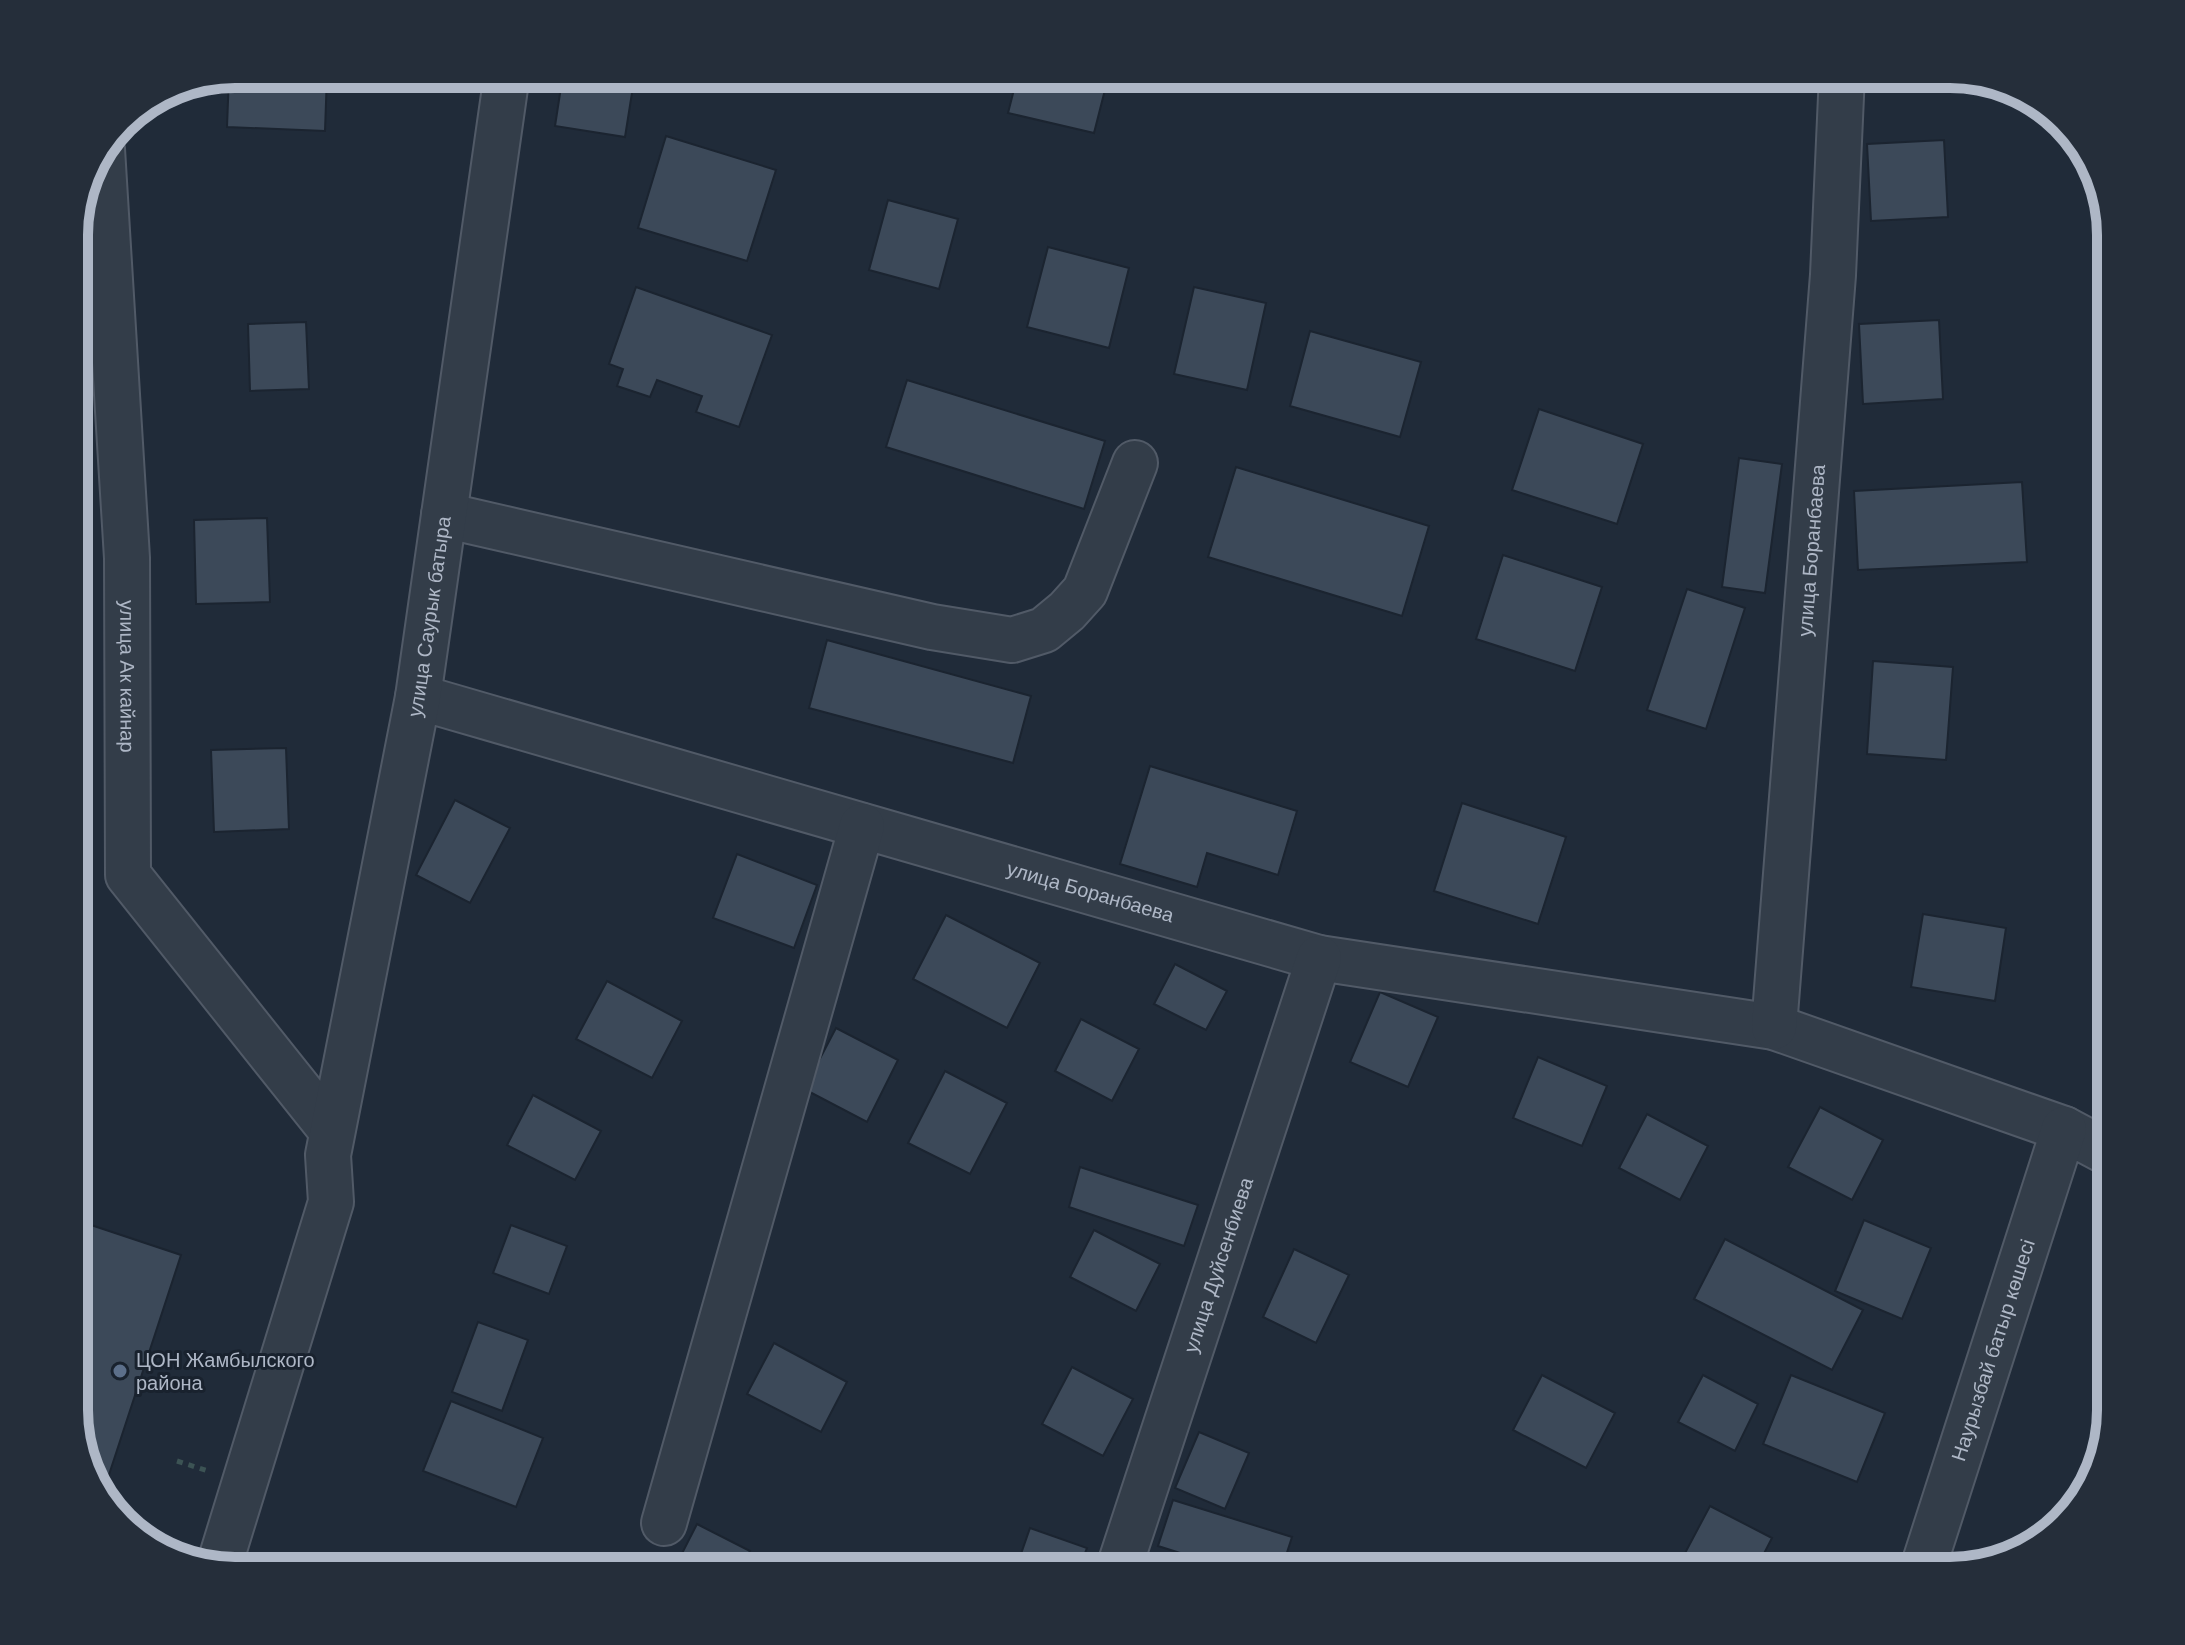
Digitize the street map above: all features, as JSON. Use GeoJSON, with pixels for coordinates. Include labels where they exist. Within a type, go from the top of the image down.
{"type":"FeatureCollection","features":[{"type":"Feature","properties":{"kind":"street","name":"улица Саурык батыра"},"geometry":{"type":"LineString","coordinates":[[200,1552],[308,1197],[330,1143],[418,697],[505,88]]}},
{"type":"Feature","properties":{"kind":"street","name":"улица Боранбаева"},"geometry":{"type":"LineString","coordinates":[[1774,1027],[1833,275],[1841,88]]}},
{"type":"Feature","properties":{"kind":"street","name":"улица Ак кайнар"},"geometry":{"type":"LineString","coordinates":[[99,179],[127,558],[128,875],[330,1143]]}},
{"type":"Feature","properties":{"kind":"street"},"geometry":{"type":"LineString","coordinates":[[444,515],[932,627],[1012,640],[1044,630],[1085,591],[1135,463]]}},
{"type":"Feature","properties":{"kind":"street","name":"улица Боранбаева"},"geometry":{"type":"LineString","coordinates":[[418,697],[1319,958],[1774,1027],[2064,1129],[2097,1147]]}},
{"type":"Feature","properties":{"kind":"street"},"geometry":{"type":"LineString","coordinates":[[664,1523],[862,826]]}},
{"type":"Feature","properties":{"kind":"street","name":"улица Дуйсенбиева"},"geometry":{"type":"LineString","coordinates":[[1123,1557],[1319,958]]}},
{"type":"Feature","properties":{"kind":"street","name":"Наурызбай батыр көшесі"},"geometry":{"type":"LineString","coordinates":[[1926,1557],[2064,1129]]}},
{"type":"Feature","properties":{"kind":"street","name":"улица Саурык батыра"},"geometry":{"type":"LineString","coordinates":[[222,1557],[331,1202],[330,1143]]}},
{"type":"Feature","properties":{"kind":"building"},"geometry":{"type":"Polygon","coordinates":[[[228,88],[327,88],[325,131],[227,127],[228,88]]]}},
{"type":"Feature","properties":{"kind":"building"},"geometry":{"type":"Polygon","coordinates":[[[561,88],[633,88],[625,137],[555,126],[561,88]]]}},
{"type":"Feature","properties":{"kind":"building"},"geometry":{"type":"Polygon","coordinates":[[[1014,88],[1105,88],[1094,133],[1008,113],[1014,88]]]}},
{"type":"Feature","properties":{"kind":"building"},"geometry":{"type":"Polygon","coordinates":[[[666,136],[776,170],[747,261],[638,228],[666,136]]]}},
{"type":"Feature","properties":{"kind":"building"},"geometry":{"type":"Polygon","coordinates":[[[1944,140],[1948,217],[1871,221],[1867,144],[1944,140]]]}},
{"type":"Feature","properties":{"kind":"building"},"geometry":{"type":"Polygon","coordinates":[[[888,200],[958,219],[939,289],[869,270],[888,200]]]}},
{"type":"Feature","properties":{"kind":"building"},"geometry":{"type":"Polygon","coordinates":[[[1048,247],[1129,268],[1109,348],[1027,327],[1048,247]]]}},
{"type":"Feature","properties":{"kind":"building"},"geometry":{"type":"Polygon","coordinates":[[[636,287],[772,335],[739,427],[696,412],[702,396],[657,380],[650,397],[617,386],[623,369],[609,364],[636,287]]]}},
{"type":"Feature","properties":{"kind":"building"},"geometry":{"type":"Polygon","coordinates":[[[1194,287],[1266,303],[1247,390],[1174,374],[1194,287]]]}},
{"type":"Feature","properties":{"kind":"building"},"geometry":{"type":"Polygon","coordinates":[[[1939,320],[1943,399],[1863,404],[1859,324],[1939,320]]]}},
{"type":"Feature","properties":{"kind":"building"},"geometry":{"type":"Polygon","coordinates":[[[306,322],[309,389],[250,391],[248,324],[306,322]]]}},
{"type":"Feature","properties":{"kind":"building"},"geometry":{"type":"Polygon","coordinates":[[[1310,331],[1421,362],[1400,437],[1290,406],[1310,331]]]}},
{"type":"Feature","properties":{"kind":"building"},"geometry":{"type":"Polygon","coordinates":[[[907,380],[1105,441],[1084,509],[886,447],[907,380]]]}},
{"type":"Feature","properties":{"kind":"building"},"geometry":{"type":"Polygon","coordinates":[[[1539,409],[1643,444],[1617,524],[1512,490],[1539,409]]]}},
{"type":"Feature","properties":{"kind":"building"},"geometry":{"type":"Polygon","coordinates":[[[1739,458],[1782,464],[1765,593],[1722,587],[1739,458]]]}},
{"type":"Feature","properties":{"kind":"building"},"geometry":{"type":"Polygon","coordinates":[[[1236,467],[1429,526],[1402,616],[1208,557],[1236,467]]]}},
{"type":"Feature","properties":{"kind":"building"},"geometry":{"type":"Polygon","coordinates":[[[2022,482],[2027,562],[1858,570],[1854,491],[2022,482]]]}},
{"type":"Feature","properties":{"kind":"building"},"geometry":{"type":"Polygon","coordinates":[[[267,518],[270,602],[196,604],[194,520],[267,518]]]}},
{"type":"Feature","properties":{"kind":"building"},"geometry":{"type":"Polygon","coordinates":[[[1503,555],[1602,587],[1575,671],[1476,639],[1503,555]]]}},
{"type":"Feature","properties":{"kind":"building"},"geometry":{"type":"Polygon","coordinates":[[[1687,589],[1745,608],[1706,729],[1647,710],[1687,589]]]}},
{"type":"Feature","properties":{"kind":"building"},"geometry":{"type":"Polygon","coordinates":[[[827,640],[1031,696],[1013,763],[809,708],[827,640]]]}},
{"type":"Feature","properties":{"kind":"building"},"geometry":{"type":"Polygon","coordinates":[[[1873,661],[1953,667],[1946,760],[1867,754],[1873,661]]]}},
{"type":"Feature","properties":{"kind":"building"},"geometry":{"type":"Polygon","coordinates":[[[286,748],[289,829],[214,832],[211,750],[286,748]]]}},
{"type":"Feature","properties":{"kind":"building"},"geometry":{"type":"Polygon","coordinates":[[[1150,766],[1297,811],[1278,875],[1207,853],[1197,887],[1120,864],[1150,766]]]}},
{"type":"Feature","properties":{"kind":"building"},"geometry":{"type":"Polygon","coordinates":[[[455,800],[510,828],[470,903],[416,875],[455,800]]]}},
{"type":"Feature","properties":{"kind":"building"},"geometry":{"type":"Polygon","coordinates":[[[1462,803],[1566,837],[1538,924],[1434,891],[1462,803]]]}},
{"type":"Feature","properties":{"kind":"building"},"geometry":{"type":"Polygon","coordinates":[[[737,854],[817,885],[794,948],[713,918],[737,854]]]}},
{"type":"Feature","properties":{"kind":"building"},"geometry":{"type":"Polygon","coordinates":[[[1923,914],[2006,928],[1995,1001],[1911,987],[1923,914]]]}},
{"type":"Feature","properties":{"kind":"building"},"geometry":{"type":"Polygon","coordinates":[[[946,915],[1040,963],[1007,1028],[913,979],[946,915]]]}},
{"type":"Feature","properties":{"kind":"building"},"geometry":{"type":"Polygon","coordinates":[[[1175,964],[1227,991],[1206,1030],[1154,1004],[1175,964]]]}},
{"type":"Feature","properties":{"kind":"building"},"geometry":{"type":"Polygon","coordinates":[[[607,981],[682,1021],[652,1078],[576,1039],[607,981]]]}},
{"type":"Feature","properties":{"kind":"building"},"geometry":{"type":"Polygon","coordinates":[[[1380,992],[1438,1017],[1408,1087],[1350,1062],[1380,992]]]}},
{"type":"Feature","properties":{"kind":"building"},"geometry":{"type":"Polygon","coordinates":[[[1081,1019],[1139,1049],[1112,1101],[1055,1071],[1081,1019]]]}},
{"type":"Feature","properties":{"kind":"building"},"geometry":{"type":"Polygon","coordinates":[[[836,1028],[898,1060],[867,1122],[804,1089],[836,1028]]]}},
{"type":"Feature","properties":{"kind":"building"},"geometry":{"type":"Polygon","coordinates":[[[1538,1057],[1607,1086],[1582,1146],[1513,1118],[1538,1057]]]}},
{"type":"Feature","properties":{"kind":"building"},"geometry":{"type":"Polygon","coordinates":[[[945,1071],[1007,1103],[970,1174],[908,1143],[945,1071]]]}},
{"type":"Feature","properties":{"kind":"building"},"geometry":{"type":"Polygon","coordinates":[[[533,1095],[601,1131],[575,1180],[507,1145],[533,1095]]]}},
{"type":"Feature","properties":{"kind":"building"},"geometry":{"type":"Polygon","coordinates":[[[1820,1107],[1883,1140],[1852,1200],[1788,1167],[1820,1107]]]}},
{"type":"Feature","properties":{"kind":"building"},"geometry":{"type":"Polygon","coordinates":[[[1647,1114],[1708,1146],[1680,1200],[1619,1168],[1647,1114]]]}},
{"type":"Feature","properties":{"kind":"building"},"geometry":{"type":"Polygon","coordinates":[[[1080,1167],[1198,1205],[1184,1246],[1069,1207],[1080,1167]]]}},
{"type":"Feature","properties":{"kind":"building"},"geometry":{"type":"Polygon","coordinates":[[[1864,1220],[1931,1248],[1902,1319],[1835,1291],[1864,1220]]]}},
{"type":"Feature","properties":{"kind":"building"},"geometry":{"type":"Polygon","coordinates":[[[88,1224],[181,1255],[107,1482],[96,1457],[88,1420],[88,1224]]]}},
{"type":"Feature","properties":{"kind":"building"},"geometry":{"type":"Polygon","coordinates":[[[511,1225],[567,1246],[549,1294],[493,1273],[511,1225]]]}},
{"type":"Feature","properties":{"kind":"building"},"geometry":{"type":"Polygon","coordinates":[[[1094,1230],[1160,1264],[1136,1311],[1070,1277],[1094,1230]]]}},
{"type":"Feature","properties":{"kind":"building"},"geometry":{"type":"Polygon","coordinates":[[[1725,1239],[1863,1310],[1832,1370],[1694,1299],[1725,1239]]]}},
{"type":"Feature","properties":{"kind":"building"},"geometry":{"type":"Polygon","coordinates":[[[1294,1249],[1349,1275],[1316,1343],[1263,1317],[1294,1249]]]}},
{"type":"Feature","properties":{"kind":"building"},"geometry":{"type":"Polygon","coordinates":[[[478,1322],[528,1340],[502,1411],[452,1392],[478,1322]]]}},
{"type":"Feature","properties":{"kind":"building"},"geometry":{"type":"Polygon","coordinates":[[[774,1343],[847,1382],[821,1432],[747,1394],[774,1343]]]}},
{"type":"Feature","properties":{"kind":"building"},"geometry":{"type":"Polygon","coordinates":[[[1072,1367],[1133,1399],[1103,1456],[1042,1424],[1072,1367]]]}},
{"type":"Feature","properties":{"kind":"building"},"geometry":{"type":"Polygon","coordinates":[[[1542,1375],[1615,1413],[1586,1468],[1513,1430],[1542,1375]]]}},
{"type":"Feature","properties":{"kind":"building"},"geometry":{"type":"Polygon","coordinates":[[[1703,1375],[1758,1404],[1735,1451],[1678,1422],[1703,1375]]]}},
{"type":"Feature","properties":{"kind":"building"},"geometry":{"type":"Polygon","coordinates":[[[1791,1375],[1885,1413],[1857,1482],[1763,1444],[1791,1375]]]}},
{"type":"Feature","properties":{"kind":"building"},"geometry":{"type":"Polygon","coordinates":[[[451,1401],[543,1438],[516,1507],[423,1471],[451,1401]]]}},
{"type":"Feature","properties":{"kind":"building"},"geometry":{"type":"Polygon","coordinates":[[[1199,1432],[1249,1453],[1225,1509],[1175,1488],[1199,1432]]]}},
{"type":"Feature","properties":{"kind":"building"},"geometry":{"type":"Polygon","coordinates":[[[1173,1500],[1292,1537],[1286,1557],[1193,1557],[1158,1546],[1173,1500]]]}},
{"type":"Feature","properties":{"kind":"building"},"geometry":{"type":"Polygon","coordinates":[[[1710,1506],[1772,1538],[1762,1557],[1684,1555],[1710,1506]]]}},
{"type":"Feature","properties":{"kind":"building"},"geometry":{"type":"Polygon","coordinates":[[[697,1524],[750,1551],[747,1557],[680,1557],[697,1524]]]}},
{"type":"Feature","properties":{"kind":"building"},"geometry":{"type":"Polygon","coordinates":[[[1030,1528],[1087,1548],[1083,1557],[1020,1557],[1030,1528]]]}},
{"type":"Feature","properties":{"kind":"place","name":"ЦОН Жамбылского района"},"geometry":{"type":"Point","coordinates":[120,1371]}}]}
